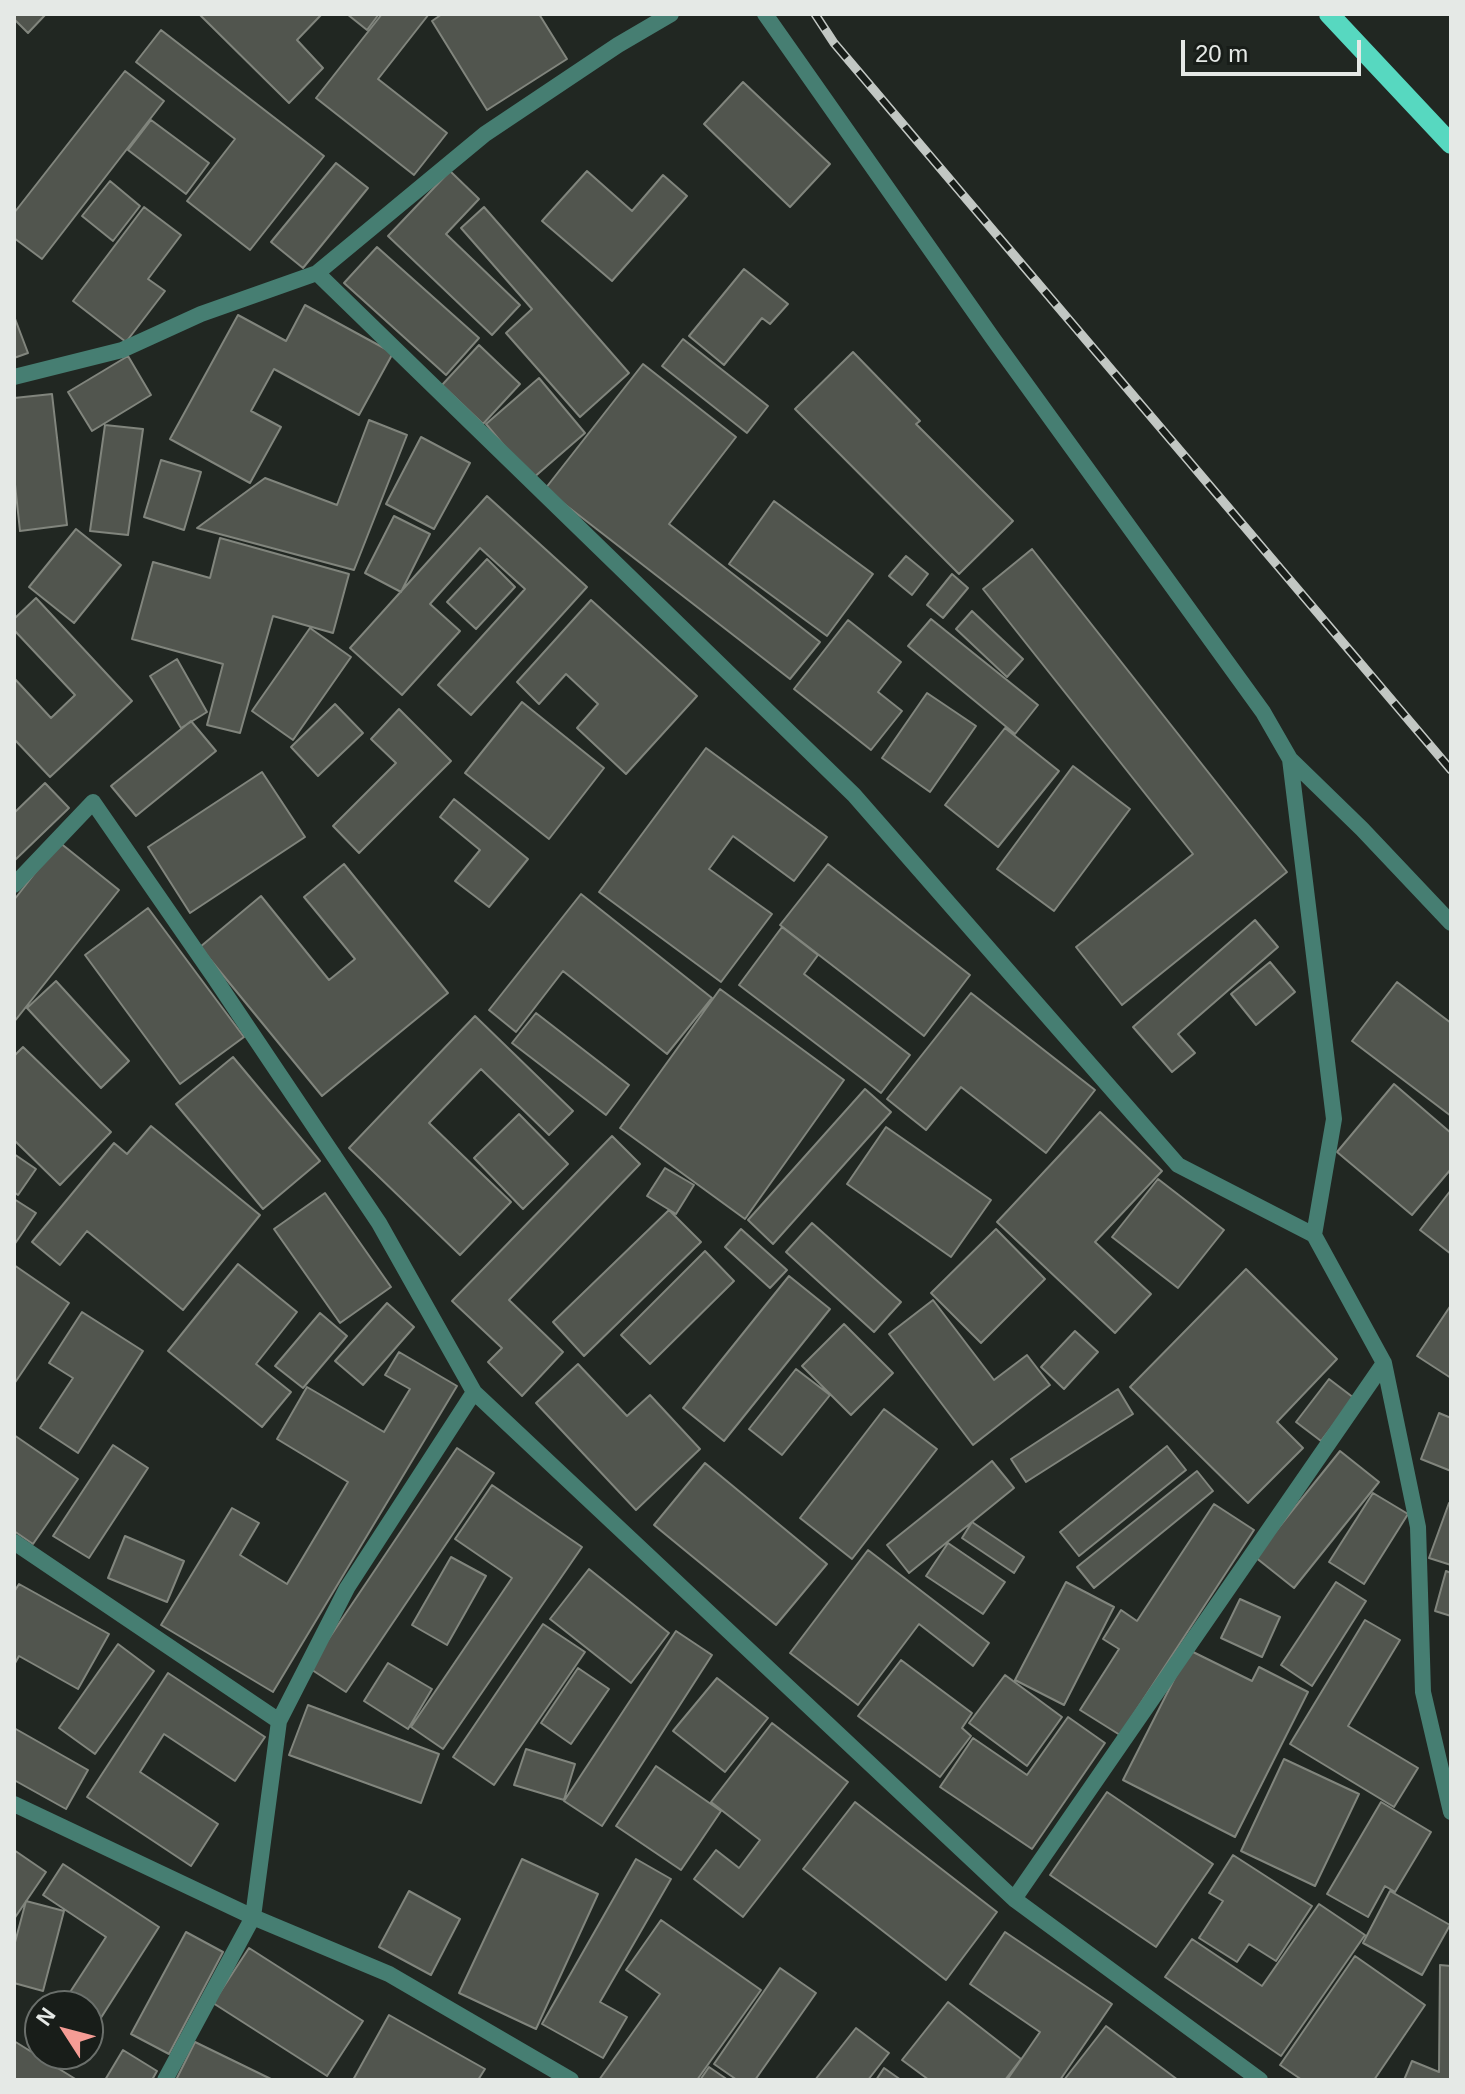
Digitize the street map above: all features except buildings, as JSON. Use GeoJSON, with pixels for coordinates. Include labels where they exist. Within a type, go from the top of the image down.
{"type":"FeatureCollection","features":[{"type":"Feature","properties":{"kind":"main road"},"geometry":{"type":"LineString","coordinates":[[1329,14],[1451,144]]}},
{"type":"Feature","properties":{"kind":"street"},"geometry":{"type":"LineString","coordinates":[[14,377],[122,350],[201,314],[317,273],[485,134],[618,45],[671,14]]}},
{"type":"Feature","properties":{"kind":"street"},"geometry":{"type":"LineString","coordinates":[[765,14],[994,340],[1263,712],[1290,759],[1451,923]]}},
{"type":"Feature","properties":{"kind":"street"},"geometry":{"type":"LineString","coordinates":[[317,273],[854,795],[1178,1165],[1314,1235],[1384,1363],[1418,1527],[1423,1692],[1451,1812]]}},
{"type":"Feature","properties":{"kind":"street"},"geometry":{"type":"LineString","coordinates":[[1290,759],[1334,1119],[1314,1235]]}},
{"type":"Feature","properties":{"kind":"street"},"geometry":{"type":"LineString","coordinates":[[14,885],[93,802],[379,1223],[474,1392],[1014,1899],[1260,2080]]}},
{"type":"Feature","properties":{"kind":"street"},"geometry":{"type":"LineString","coordinates":[[1014,1899],[1384,1363]]}},
{"type":"Feature","properties":{"kind":"street"},"geometry":{"type":"LineString","coordinates":[[165,2080],[253,1917],[279,1721],[347,1588],[474,1392]]}},
{"type":"Feature","properties":{"kind":"street"},"geometry":{"type":"LineString","coordinates":[[14,1542],[279,1721]]}},
{"type":"Feature","properties":{"kind":"street"},"geometry":{"type":"LineString","coordinates":[[14,1804],[253,1917],[389,1974],[571,2080]]}},
{"type":"Feature","properties":{"kind":"railway"},"geometry":{"type":"LineString","coordinates":[[815,14],[834,43],[1451,770]]}}]}
